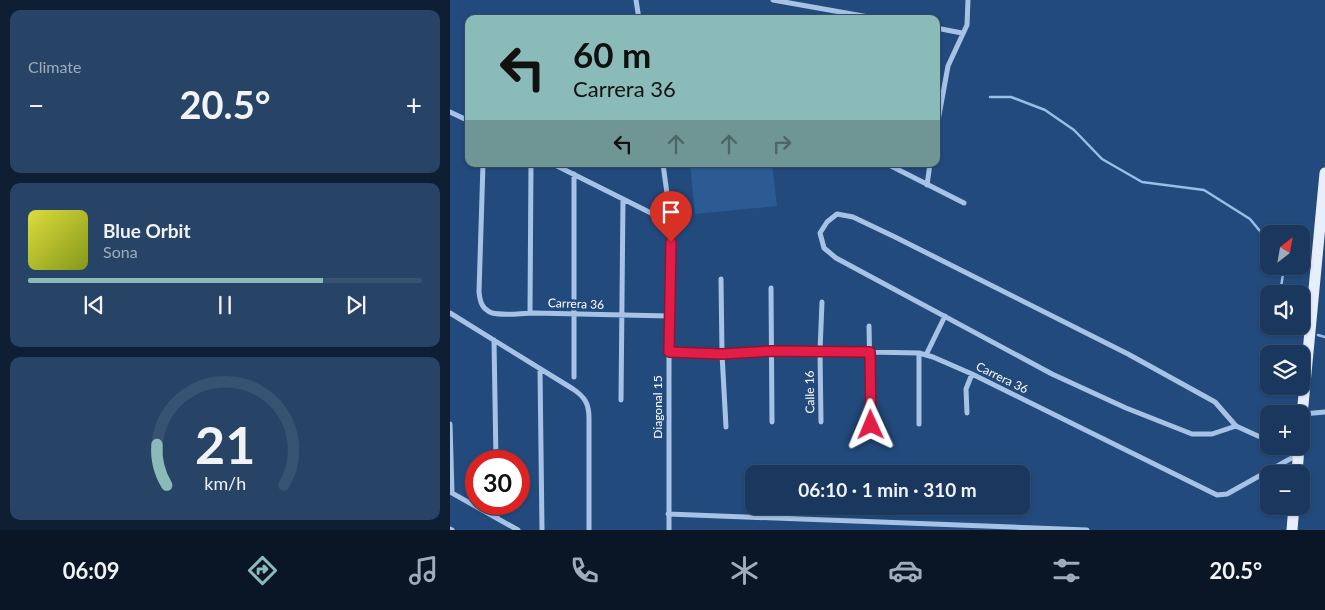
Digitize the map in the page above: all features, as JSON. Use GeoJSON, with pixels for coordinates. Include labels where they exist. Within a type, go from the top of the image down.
{"type":"FeatureCollection","features":[{"type":"Feature","properties":{"kind":"main road"},"geometry":{"type":"LineString","coordinates":[[1303,405],[1325,173]]}},
{"type":"Feature","properties":{"kind":"main road"},"geometry":{"type":"LineString","coordinates":[[1292,530],[1293,515]]}},
{"type":"Feature","properties":{"kind":"street"},"geometry":{"type":"LineString","coordinates":[[636,0],[638,15]]}},
{"type":"Feature","properties":{"kind":"street"},"geometry":{"type":"LineString","coordinates":[[773,0],[857,15]]}},
{"type":"Feature","properties":{"kind":"street"},"geometry":{"type":"LineString","coordinates":[[940,112],[948,66],[967,24],[968,0]]}},
{"type":"Feature","properties":{"kind":"street"},"geometry":{"type":"LineString","coordinates":[[940,29],[962,33]]}},
{"type":"Feature","properties":{"kind":"street"},"geometry":{"type":"LineString","coordinates":[[940,90],[944,91]]}},
{"type":"Feature","properties":{"kind":"street"},"geometry":{"type":"LineString","coordinates":[[450,112],[465,119]]}},
{"type":"Feature","properties":{"kind":"street","name":"Carrera 36"},"geometry":{"type":"LineString","coordinates":[[483,167],[479,292],[483,308],[499,314],[669,316]]}},
{"type":"Feature","properties":{"kind":"street"},"geometry":{"type":"LineString","coordinates":[[530,167],[530,313]]}},
{"type":"Feature","properties":{"kind":"street"},"geometry":{"type":"LineString","coordinates":[[559,167],[671,224]]}},
{"type":"Feature","properties":{"kind":"street","name":"Diagonal 15"},"geometry":{"type":"LineString","coordinates":[[663,167],[671,224],[669,530]]}},
{"type":"Feature","properties":{"kind":"street"},"geometry":{"type":"LineString","coordinates":[[893,167],[964,203]]}},
{"type":"Feature","properties":{"kind":"street"},"geometry":{"type":"LineString","coordinates":[[927,185],[930,167]]}},
{"type":"Feature","properties":{"kind":"street"},"geometry":{"type":"LineString","coordinates":[[574,174],[574,376]]}},
{"type":"Feature","properties":{"kind":"street"},"geometry":{"type":"LineString","coordinates":[[621,400],[622,199]]}},
{"type":"Feature","properties":{"kind":"street"},"geometry":{"type":"LineString","coordinates":[[1236,426],[1212,434],[1192,434],[1126,408],[1052,374],[836,258],[824,248],[820,233],[826,222],[838,214],[853,217],[1128,354],[1215,402],[1236,426],[1260,437]]}},
{"type":"Feature","properties":{"kind":"street"},"geometry":{"type":"LineString","coordinates":[[721,279],[722,354],[726,427]]}},
{"type":"Feature","properties":{"kind":"street"},"geometry":{"type":"LineString","coordinates":[[771,288],[772,422]]}},
{"type":"Feature","properties":{"kind":"street","name":"Calle 16"},"geometry":{"type":"LineString","coordinates":[[821,422],[820,351],[822,302]]}},
{"type":"Feature","properties":{"kind":"street"},"geometry":{"type":"LineString","coordinates":[[450,313],[581,394],[586,401],[589,418],[589,530]]}},
{"type":"Feature","properties":{"kind":"street"},"geometry":{"type":"LineString","coordinates":[[926,355],[945,316]]}},
{"type":"Feature","properties":{"kind":"street"},"geometry":{"type":"LineString","coordinates":[[869,326],[871,425]]}},
{"type":"Feature","properties":{"kind":"street"},"geometry":{"type":"LineString","coordinates":[[494,340],[496,450]]}},
{"type":"Feature","properties":{"kind":"street","name":"Carrera 36"},"geometry":{"type":"LineString","coordinates":[[669,352],[722,354],[771,351],[919,353],[972,374],[1217,495],[1228,494],[1291,455]]}},
{"type":"Feature","properties":{"kind":"street"},"geometry":{"type":"LineString","coordinates":[[919,353],[919,424]]}},
{"type":"Feature","properties":{"kind":"street"},"geometry":{"type":"LineString","coordinates":[[540,369],[542,530]]}},
{"type":"Feature","properties":{"kind":"street"},"geometry":{"type":"LineString","coordinates":[[966,413],[966,389],[972,374]]}},
{"type":"Feature","properties":{"kind":"street"},"geometry":{"type":"LineString","coordinates":[[1310,417],[1325,412]]}},
{"type":"Feature","properties":{"kind":"street"},"geometry":{"type":"LineString","coordinates":[[450,424],[451,493],[518,530]]}},
{"type":"Feature","properties":{"kind":"street"},"geometry":{"type":"LineString","coordinates":[[668,514],[1087,530]]}},
{"type":"Feature","properties":{"kind":"shaded area"},"geometry":{"type":"Polygon","coordinates":[[[690,167],[772,167],[777,206],[695,214],[690,167]]]}},
{"type":"Feature","properties":{"kind":"waterway"},"geometry":{"type":"LineString","coordinates":[[990,97],[1011,97],[1045,110],[1074,130],[1102,159],[1142,182],[1204,190],[1250,219],[1260,231]]}},
{"type":"Feature","properties":{"kind":"waterway"},"geometry":{"type":"LineString","coordinates":[[1281,285],[1283,275]]}},
{"type":"Feature","properties":{"kind":"waterway"},"geometry":{"type":"LineString","coordinates":[[1318,335],[1325,337]]}},
{"type":"Feature","properties":{"kind":"route"},"geometry":{"type":"LineString","coordinates":[[671,242],[669,352],[722,354],[771,351],[870,352],[871,425]]}}]}
